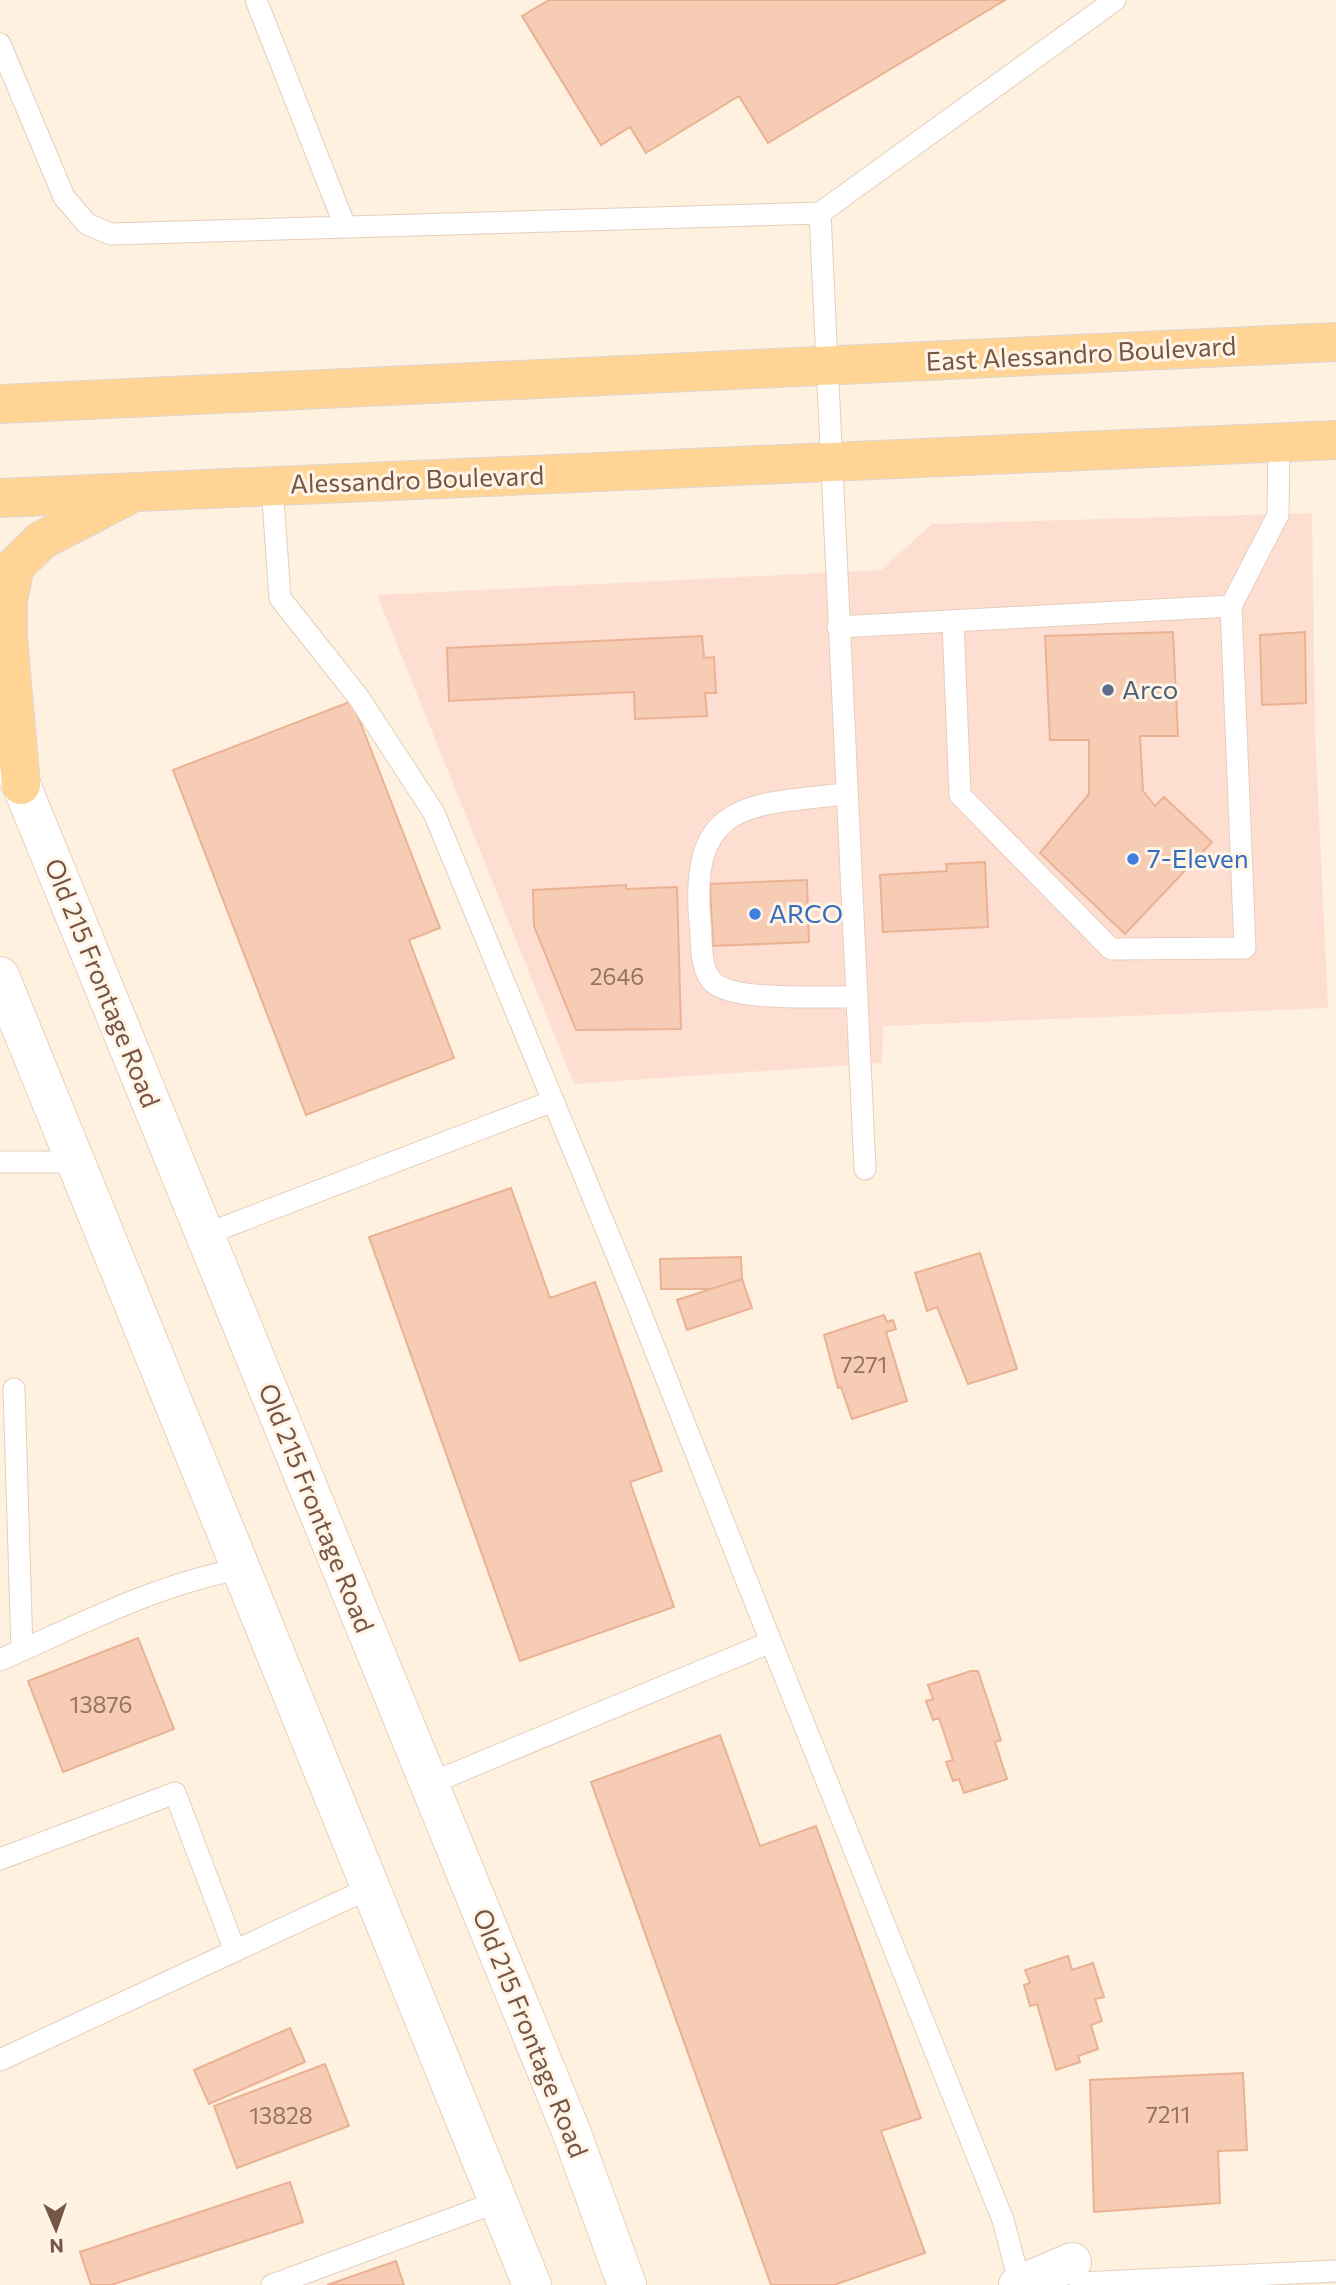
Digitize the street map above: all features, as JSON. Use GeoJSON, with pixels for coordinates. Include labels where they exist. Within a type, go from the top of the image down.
{"type":"FeatureCollection","features":[{"type":"Feature","properties":{"kind":"main road","name":"East Alessandro Boulevard"},"geometry":{"type":"LineString","coordinates":[[827,366],[1336,342]]}},
{"type":"Feature","properties":{"kind":"main road"},"geometry":{"type":"LineString","coordinates":[[0,404],[827,366]]}},
{"type":"Feature","properties":{"kind":"main road"},"geometry":{"type":"LineString","coordinates":[[833,461],[1336,440]]}},
{"type":"Feature","properties":{"kind":"main road","name":"Alessandro Boulevard"},"geometry":{"type":"LineString","coordinates":[[0,498],[833,461]]}},
{"type":"Feature","properties":{"kind":"main road"},"geometry":{"type":"LineString","coordinates":[[21,785],[8,638],[8,600],[15,566],[42,540],[135,492]]}},
{"type":"Feature","properties":{"kind":"street","name":"Old 215 Frontage Road"},"geometry":{"type":"LineString","coordinates":[[0,733],[571,2131],[627,2285]]}},
{"type":"Feature","properties":{"kind":"street"},"geometry":{"type":"LineString","coordinates":[[0,976],[532,2285]]}},
{"type":"Feature","properties":{"kind":"street"},"geometry":{"type":"LineString","coordinates":[[1019,2285],[1078,2277]]}},
{"type":"Feature","properties":{"kind":"lane"},"geometry":{"type":"LineString","coordinates":[[256,0],[345,226]]}},
{"type":"Feature","properties":{"kind":"lane"},"geometry":{"type":"LineString","coordinates":[[0,44],[64,197],[87,223],[111,234],[820,213],[1115,0]]}},
{"type":"Feature","properties":{"kind":"lane"},"geometry":{"type":"LineString","coordinates":[[820,213],[833,461],[845,794],[865,1169]]}},
{"type":"Feature","properties":{"kind":"lane"},"geometry":{"type":"LineString","coordinates":[[953,621],[960,795],[1111,949],[1245,948],[1231,606],[1278,515],[1279,442]]}},
{"type":"Feature","properties":{"kind":"lane"},"geometry":{"type":"LineString","coordinates":[[272,486],[280,598],[359,698],[434,813],[553,1101],[1003,2220],[1019,2285]]}},
{"type":"Feature","properties":{"kind":"lane"},"geometry":{"type":"LineString","coordinates":[[838,627],[1231,606]]}},
{"type":"Feature","properties":{"kind":"lane"},"geometry":{"type":"LineString","coordinates":[[845,794],[759,804],[736,812],[714,831],[703,860],[698,892],[705,970],[715,984],[744,995],[856,997]]}},
{"type":"Feature","properties":{"kind":"lane"},"geometry":{"type":"LineString","coordinates":[[204,1235],[553,1101]]}},
{"type":"Feature","properties":{"kind":"lane"},"geometry":{"type":"LineString","coordinates":[[0,1162],[75,1162]]}},
{"type":"Feature","properties":{"kind":"lane"},"geometry":{"type":"LineString","coordinates":[[14,1389],[22,1650]]}},
{"type":"Feature","properties":{"kind":"lane"},"geometry":{"type":"LineString","coordinates":[[0,1660],[159,1591],[201,1576],[241,1569]]}},
{"type":"Feature","properties":{"kind":"lane"},"geometry":{"type":"LineString","coordinates":[[429,1784],[771,1642]]}},
{"type":"Feature","properties":{"kind":"lane"},"geometry":{"type":"LineString","coordinates":[[0,1859],[174,1793],[235,1951]]}},
{"type":"Feature","properties":{"kind":"lane"},"geometry":{"type":"LineString","coordinates":[[0,2060],[370,1888]]}},
{"type":"Feature","properties":{"kind":"lane"},"geometry":{"type":"LineString","coordinates":[[272,2285],[497,2202]]}},
{"type":"Feature","properties":{"kind":"lane"},"geometry":{"type":"LineString","coordinates":[[1078,2277],[1336,2271]]}},
{"type":"Feature","properties":{"kind":"shaded area"},"geometry":{"type":"Polygon","coordinates":[[[1312,513],[1315,730],[1328,1008],[883,1026],[882,1063],[574,1084],[377,595],[881,570],[932,524],[1312,513]]]}},
{"type":"Feature","properties":{"kind":"building"},"geometry":{"type":"Polygon","coordinates":[[[549,0],[1005,0],[768,143],[739,96],[646,153],[630,127],[601,145],[522,16],[549,0]]]}},
{"type":"Feature","properties":{"kind":"building"},"geometry":{"type":"Polygon","coordinates":[[[1173,632],[1178,736],[1140,736],[1143,791],[1155,806],[1164,797],[1212,842],[1125,934],[1040,853],[1089,794],[1089,740],[1050,740],[1045,636],[1173,632]]]}},
{"type":"Feature","properties":{"kind":"building"},"geometry":{"type":"Polygon","coordinates":[[[1305,632],[1306,703],[1262,705],[1260,635],[1305,632]]]}},
{"type":"Feature","properties":{"kind":"building"},"geometry":{"type":"Polygon","coordinates":[[[702,636],[704,658],[714,657],[716,693],[705,693],[707,716],[635,719],[634,692],[449,701],[447,648],[702,636]]]}},
{"type":"Feature","properties":{"kind":"building"},"geometry":{"type":"Polygon","coordinates":[[[352,701],[440,928],[409,940],[454,1058],[306,1115],[173,770],[352,701]]]}},
{"type":"Feature","properties":{"kind":"building"},"geometry":{"type":"Polygon","coordinates":[[[985,862],[988,927],[883,932],[880,875],[947,871],[946,864],[985,862]]]}},
{"type":"Feature","properties":{"kind":"building"},"geometry":{"type":"Polygon","coordinates":[[[807,880],[809,942],[713,946],[710,884],[807,880]]]}},
{"type":"Feature","properties":{"kind":"building"},"geometry":{"type":"Polygon","coordinates":[[[626,885],[626,889],[677,887],[681,1029],[576,1030],[534,926],[533,890],[626,885]]]}},
{"type":"Feature","properties":{"kind":"building"},"geometry":{"type":"Polygon","coordinates":[[[511,1188],[550,1298],[595,1282],[662,1471],[630,1482],[674,1607],[520,1661],[369,1237],[511,1188]]]}},
{"type":"Feature","properties":{"kind":"building"},"geometry":{"type":"Polygon","coordinates":[[[980,1253],[1017,1369],[968,1384],[937,1307],[927,1311],[915,1273],[980,1253]]]}},
{"type":"Feature","properties":{"kind":"building"},"geometry":{"type":"Polygon","coordinates":[[[741,1257],[742,1279],[711,1289],[661,1289],[660,1259],[741,1257]]]}},
{"type":"Feature","properties":{"kind":"building"},"geometry":{"type":"Polygon","coordinates":[[[742,1279],[752,1308],[687,1330],[677,1300],[742,1279]]]}},
{"type":"Feature","properties":{"kind":"building"},"geometry":{"type":"Polygon","coordinates":[[[884,1315],[887,1322],[893,1320],[896,1329],[886,1332],[907,1401],[852,1419],[841,1387],[838,1388],[824,1335],[884,1315]]]}},
{"type":"Feature","properties":{"kind":"building"},"geometry":{"type":"Polygon","coordinates":[[[138,1638],[174,1729],[63,1772],[28,1681],[138,1638]]]}},
{"type":"Feature","properties":{"kind":"building"},"geometry":{"type":"Polygon","coordinates":[[[978,1671],[1001,1740],[995,1742],[1007,1779],[964,1793],[959,1779],[953,1781],[946,1762],[953,1760],[939,1718],[933,1720],[926,1701],[933,1699],[928,1685],[978,1671]]]}},
{"type":"Feature","properties":{"kind":"building"},"geometry":{"type":"Polygon","coordinates":[[[720,1735],[760,1846],[816,1826],[921,2118],[881,2131],[925,2253],[834,2285],[771,2285],[591,1782],[720,1735]]]}},
{"type":"Feature","properties":{"kind":"building"},"geometry":{"type":"Polygon","coordinates":[[[1068,1956],[1072,1970],[1093,1963],[1104,1997],[1095,1999],[1102,2021],[1091,2025],[1098,2049],[1078,2056],[1080,2062],[1056,2070],[1037,2004],[1030,2006],[1024,1985],[1030,1983],[1025,1970],[1068,1956]]]}},
{"type":"Feature","properties":{"kind":"building"},"geometry":{"type":"Polygon","coordinates":[[[290,2028],[305,2062],[209,2104],[194,2070],[290,2028]]]}},
{"type":"Feature","properties":{"kind":"building"},"geometry":{"type":"Polygon","coordinates":[[[325,2064],[349,2126],[237,2168],[214,2106],[325,2064]]]}},
{"type":"Feature","properties":{"kind":"building"},"geometry":{"type":"Polygon","coordinates":[[[1243,2073],[1247,2150],[1218,2151],[1220,2203],[1094,2212],[1090,2080],[1243,2073]]]}},
{"type":"Feature","properties":{"kind":"building"},"geometry":{"type":"Polygon","coordinates":[[[290,2182],[303,2222],[111,2285],[91,2285],[80,2252],[290,2182]]]}},
{"type":"Feature","properties":{"kind":"building"},"geometry":{"type":"Polygon","coordinates":[[[396,2261],[404,2285],[327,2285],[396,2261]]]}},
{"type":"Feature","properties":{"kind":"place","name":"Arco"},"geometry":{"type":"Point","coordinates":[1108,690]}},
{"type":"Feature","properties":{"kind":"place","name":"7-Eleven"},"geometry":{"type":"Point","coordinates":[1133,859]}},
{"type":"Feature","properties":{"kind":"place","name":"ARCO"},"geometry":{"type":"Point","coordinates":[755,914]}}]}
